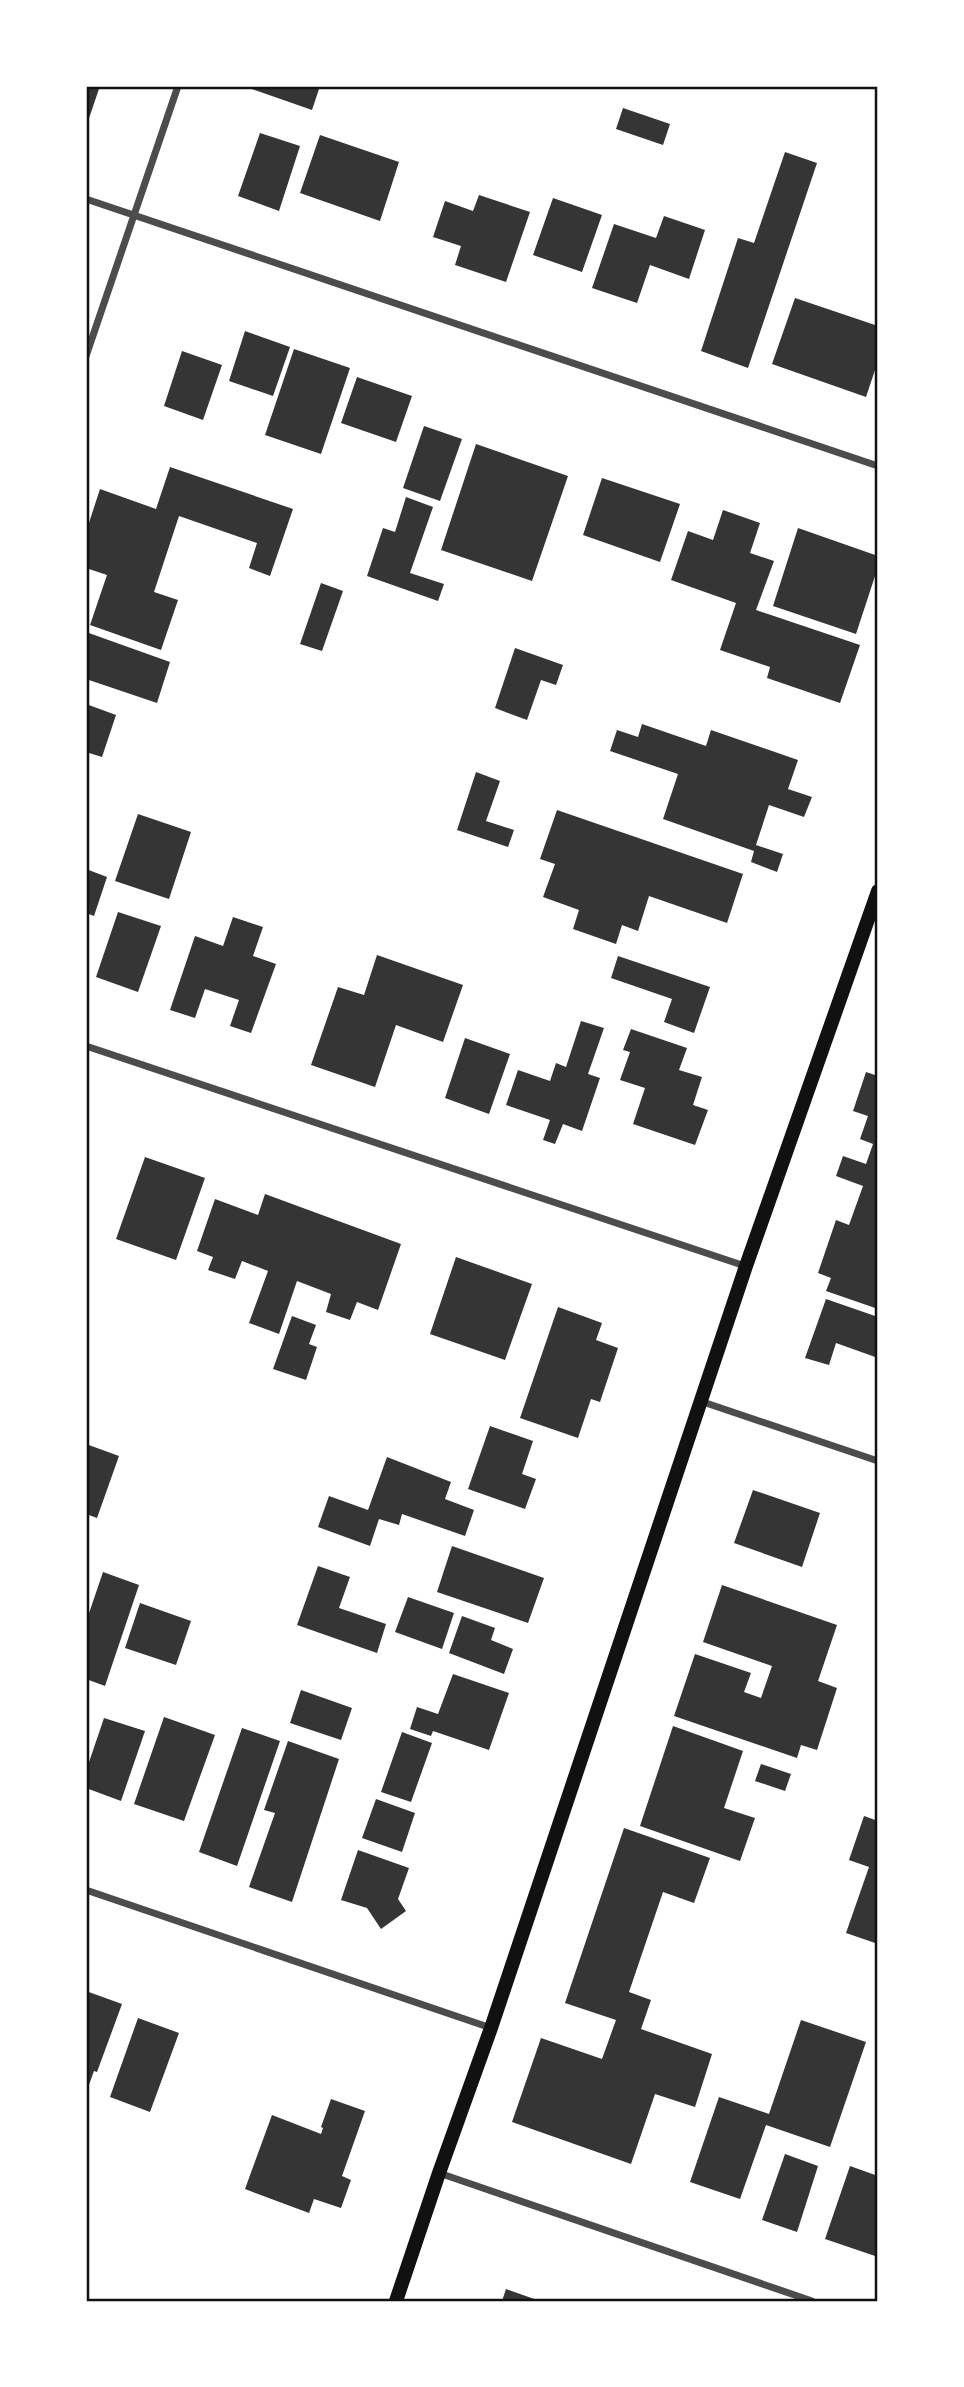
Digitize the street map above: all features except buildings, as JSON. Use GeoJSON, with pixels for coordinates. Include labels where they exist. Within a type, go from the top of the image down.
{"type":"FeatureCollection","features":[{"type":"Feature","properties":{"kind":"main road"},"geometry":{"type":"LineString","coordinates":[[396,2301],[492,2028],[746,1266],[878,891]]}},
{"type":"Feature","properties":{"kind":"street"},"geometry":{"type":"LineString","coordinates":[[86,356],[178,86]]}},
{"type":"Feature","properties":{"kind":"street"},"geometry":{"type":"LineString","coordinates":[[86,199],[878,466]]}},
{"type":"Feature","properties":{"kind":"street"},"geometry":{"type":"LineString","coordinates":[[86,1045],[746,1266]]}},
{"type":"Feature","properties":{"kind":"street"},"geometry":{"type":"LineString","coordinates":[[700,1401],[878,1461]]}},
{"type":"Feature","properties":{"kind":"street"},"geometry":{"type":"LineString","coordinates":[[86,1890],[492,2028]]}},
{"type":"Feature","properties":{"kind":"street"},"geometry":{"type":"LineString","coordinates":[[439,2173],[812,2301]]}}]}
